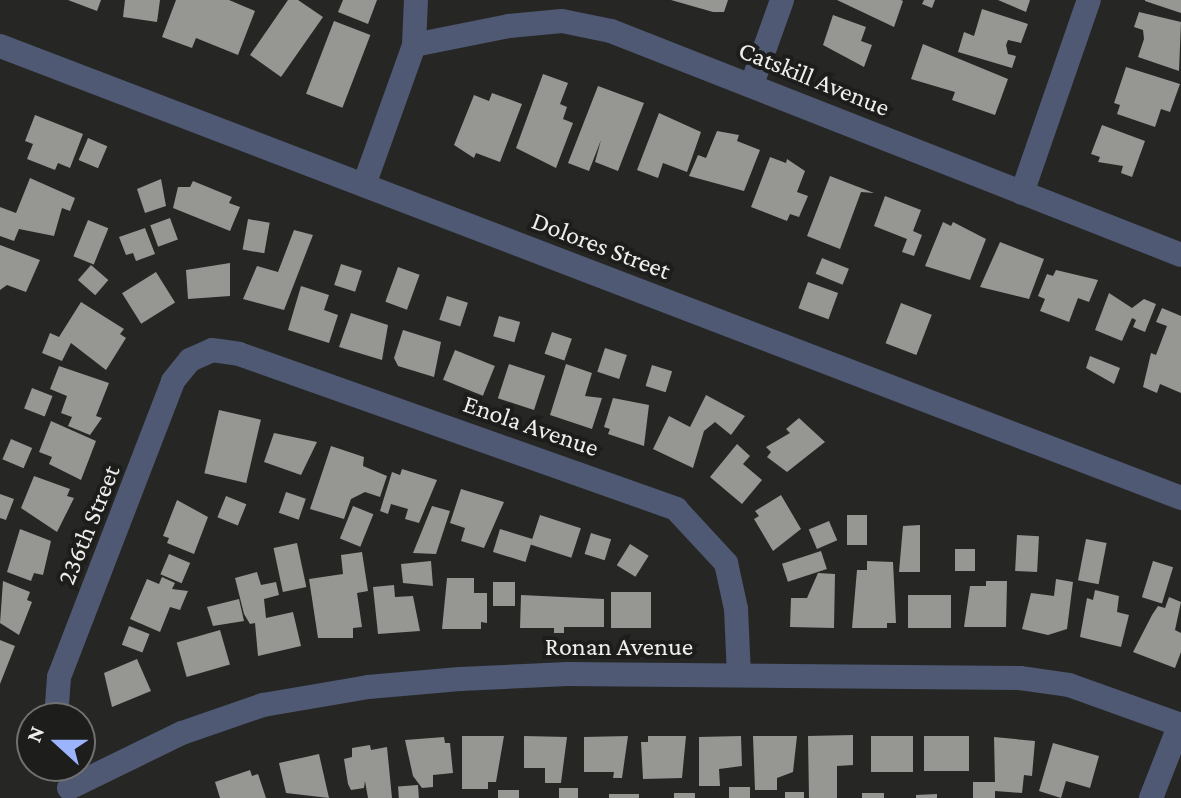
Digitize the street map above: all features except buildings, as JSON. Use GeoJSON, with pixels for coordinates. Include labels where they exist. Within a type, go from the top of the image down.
{"type":"FeatureCollection","features":[{"type":"Feature","properties":{"kind":"street"},"geometry":{"type":"LineString","coordinates":[[364,185],[414,45],[416,0]]}},
{"type":"Feature","properties":{"kind":"street"},"geometry":{"type":"LineString","coordinates":[[752,84],[782,0]]}},
{"type":"Feature","properties":{"kind":"street"},"geometry":{"type":"LineString","coordinates":[[1022,193],[1089,0]]}},
{"type":"Feature","properties":{"kind":"street","name":"Catskill Avenue"},"geometry":{"type":"LineString","coordinates":[[414,45],[509,26],[562,21],[611,31],[1181,255]]}},
{"type":"Feature","properties":{"kind":"street","name":"Dolores Street"},"geometry":{"type":"LineString","coordinates":[[0,46],[1181,498]]}},
{"type":"Feature","properties":{"kind":"street","name":"Enola Avenue"},"geometry":{"type":"LineString","coordinates":[[190,360],[212,350],[239,354],[676,509],[726,563],[736,609],[739,675]]}},
{"type":"Feature","properties":{"kind":"street","name":"236th Street"},"geometry":{"type":"LineString","coordinates":[[57,702],[59,677],[173,381],[190,360]]}},
{"type":"Feature","properties":{"kind":"street","name":"Ronan Avenue"},"geometry":{"type":"LineString","coordinates":[[64,784],[182,733],[263,705],[368,687],[567,674],[1020,678],[1069,685],[1181,724]]}},
{"type":"Feature","properties":{"kind":"street"},"geometry":{"type":"LineString","coordinates":[[1151,798],[1181,724]]}}]}
